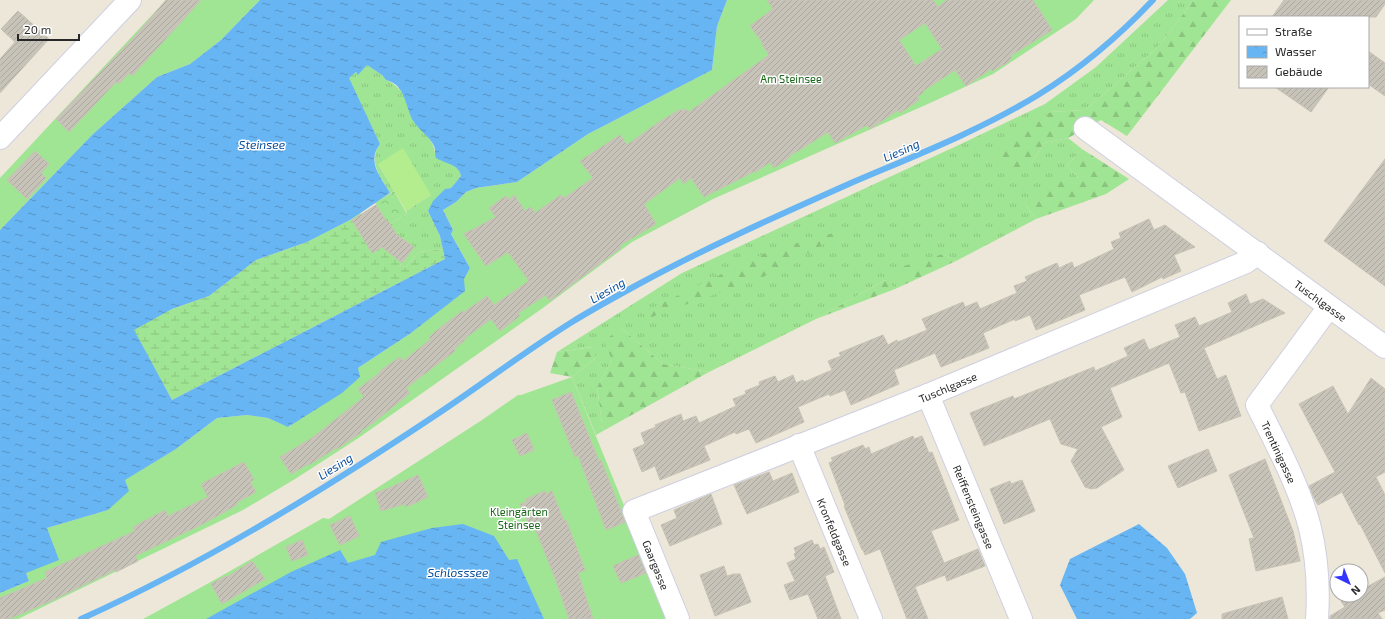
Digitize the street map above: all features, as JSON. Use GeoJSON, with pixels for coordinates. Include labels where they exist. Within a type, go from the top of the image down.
{"type":"FeatureCollection","features":[{"type":"Feature","properties":{"kind":"street"},"geometry":{"type":"LineString","coordinates":[[0,138],[130,0]]}},
{"type":"Feature","properties":{"kind":"street","name":"Tuschlgasse"},"geometry":{"type":"LineString","coordinates":[[1085,128],[1385,347]]}},
{"type":"Feature","properties":{"kind":"street","name":"Tuschlgasse"},"geometry":{"type":"LineString","coordinates":[[634,511],[928,395],[1246,262],[1258,253]]}},
{"type":"Feature","properties":{"kind":"street","name":"Trentinigasse"},"geometry":{"type":"LineString","coordinates":[[1317,619],[1317,568],[1310,528],[1296,490],[1257,405],[1329,307]]}},
{"type":"Feature","properties":{"kind":"street","name":"Reiffensteingasse"},"geometry":{"type":"LineString","coordinates":[[928,395],[1021,619]]}},
{"type":"Feature","properties":{"kind":"street","name":"Kronfeldgasse"},"geometry":{"type":"LineString","coordinates":[[799,445],[871,619]]}},
{"type":"Feature","properties":{"kind":"street","name":"Gaargasse"},"geometry":{"type":"LineString","coordinates":[[634,511],[678,619]]}},
{"type":"Feature","properties":{"kind":"green space"},"geometry":{"type":"Polygon","coordinates":[[[166,0],[260,0],[221,40],[190,64],[157,77],[92,135],[0,230],[0,178],[166,0]]]}},
{"type":"Feature","properties":{"kind":"green space","name":"Am Steinsee"},"geometry":{"type":"Polygon","coordinates":[[[727,0],[1094,0],[1076,19],[993,74],[713,199],[632,242],[540,310],[357,439],[243,510],[18,619],[0,619],[0,593],[29,581],[26,573],[47,528],[108,510],[124,480],[176,449],[217,418],[247,415],[268,418],[289,427],[358,368],[411,333],[464,291],[464,279],[470,268],[451,234],[453,230],[443,210],[456,202],[466,192],[476,188],[517,182],[588,134],[712,70],[717,26],[727,0]]]}},
{"type":"Feature","properties":{"kind":"green space"},"geometry":{"type":"Polygon","coordinates":[[[1168,0],[1194,0],[1158,47],[1085,110],[1051,112],[1030,165],[1044,143],[1068,138],[1082,149],[1067,166],[1079,178],[1025,204],[1036,219],[956,261],[943,254],[895,289],[885,280],[816,319],[709,372],[663,364],[621,328],[612,360],[597,387],[603,431],[596,435],[572,377],[596,358],[592,347],[557,352],[682,273],[1045,104],[1096,67],[1168,0]]]}},
{"type":"Feature","properties":{"kind":"green space"},"geometry":{"type":"Polygon","coordinates":[[[1194,0],[1231,0],[1127,136],[1101,120],[1068,138],[1044,143],[1030,165],[1001,172],[992,154],[1051,112],[1085,110],[1158,47],[1194,0]]]}},
{"type":"Feature","properties":{"kind":"green space"},"geometry":{"type":"Polygon","coordinates":[[[367,65],[382,75],[403,93],[412,117],[432,143],[435,156],[457,168],[461,176],[451,188],[445,189],[428,211],[440,236],[443,249],[419,252],[405,268],[400,265],[414,247],[396,234],[390,224],[407,214],[406,211],[431,195],[378,164],[394,191],[390,193],[379,175],[375,163],[375,157],[376,151],[380,144],[348,78],[356,72],[358,74],[367,65]]]}},
{"type":"Feature","properties":{"kind":"green space"},"geometry":{"type":"Polygon","coordinates":[[[403,148],[431,195],[406,211],[378,164],[403,148]]]}},
{"type":"Feature","properties":{"kind":"green space"},"geometry":{"type":"Polygon","coordinates":[[[1082,149],[1129,179],[1106,194],[1036,219],[1025,204],[1055,180],[1079,178],[1067,166],[1082,149]]]}},
{"type":"Feature","properties":{"kind":"green space"},"geometry":{"type":"Polygon","coordinates":[[[394,191],[407,214],[390,224],[388,221],[387,222],[375,203],[394,191]]]}},
{"type":"Feature","properties":{"kind":"green space"},"geometry":{"type":"Polygon","coordinates":[[[360,213],[382,247],[402,262],[400,265],[405,268],[419,252],[443,249],[445,259],[172,400],[133,330],[172,309],[209,296],[256,260],[307,242],[350,220],[360,213]]]}},
{"type":"Feature","properties":{"kind":"green space"},"geometry":{"type":"Polygon","coordinates":[[[855,227],[770,274],[649,318],[648,310],[769,251],[855,227]]]}},
{"type":"Feature","properties":{"kind":"green space"},"geometry":{"type":"Polygon","coordinates":[[[943,254],[956,261],[895,289],[816,319],[885,280],[895,288],[904,266],[943,254]]]}},
{"type":"Feature","properties":{"kind":"green space"},"geometry":{"type":"Polygon","coordinates":[[[621,328],[663,364],[709,372],[603,431],[597,387],[612,360],[604,341],[621,328]]]}},
{"type":"Feature","properties":{"kind":"green space"},"geometry":{"type":"Polygon","coordinates":[[[593,347],[596,358],[572,377],[550,373],[557,352],[593,347]]]}},
{"type":"Feature","properties":{"kind":"green space","name":"Kleingärten Steinsee"},"geometry":{"type":"Polygon","coordinates":[[[572,377],[670,619],[143,619],[323,518],[329,519],[518,395],[572,377]]]}},
{"type":"Feature","properties":{"kind":"water","name":"Steinsee"},"geometry":{"type":"Polygon","coordinates":[[[260,0],[727,0],[717,26],[712,70],[588,134],[517,182],[476,188],[466,192],[456,202],[443,210],[453,230],[451,234],[470,268],[464,279],[465,291],[411,333],[358,368],[360,377],[342,393],[288,427],[268,418],[247,415],[217,418],[176,449],[125,480],[129,491],[108,510],[47,528],[59,560],[26,573],[29,581],[0,593],[0,230],[92,135],[157,77],[190,64],[221,40],[260,0]],[[367,65],[358,75],[356,72],[349,78],[380,144],[374,157],[376,169],[390,193],[350,220],[307,242],[256,260],[209,296],[172,309],[134,330],[172,400],[445,259],[440,236],[428,211],[433,201],[445,189],[451,188],[461,176],[460,172],[452,165],[436,158],[434,146],[411,117],[402,92],[393,83],[386,80],[382,75],[367,65]]]}},
{"type":"Feature","properties":{"kind":"water","name":"Schlosssee"},"geometry":{"type":"Polygon","coordinates":[[[463,524],[494,536],[509,560],[517,559],[544,619],[206,619],[291,572],[340,550],[348,563],[375,555],[381,542],[432,528],[463,524]]]}},
{"type":"Feature","properties":{"kind":"water"},"geometry":{"type":"Polygon","coordinates":[[[1139,524],[1167,548],[1185,574],[1197,613],[1190,619],[1077,619],[1060,585],[1070,559],[1139,524]]]}},
{"type":"Feature","properties":{"kind":"building"},"geometry":{"type":"Polygon","coordinates":[[[166,0],[201,0],[132,76],[129,73],[119,84],[116,82],[69,132],[56,119],[135,36],[166,0]]]}},
{"type":"Feature","properties":{"kind":"building"},"geometry":{"type":"Polygon","coordinates":[[[767,0],[933,0],[938,7],[946,0],[1033,0],[1052,30],[1010,56],[1012,58],[1008,61],[1009,62],[992,71],[991,69],[966,86],[955,70],[923,91],[924,92],[917,97],[919,100],[900,113],[898,110],[870,129],[867,125],[835,143],[828,132],[790,155],[790,157],[774,168],[770,162],[756,172],[755,171],[704,197],[691,178],[684,184],[680,178],[644,204],[656,224],[619,246],[621,248],[550,301],[546,295],[518,313],[520,316],[500,331],[491,319],[464,339],[465,340],[454,349],[455,351],[406,388],[410,393],[361,431],[362,432],[337,449],[336,448],[309,465],[308,464],[291,474],[280,457],[312,438],[364,397],[358,389],[381,372],[380,371],[400,357],[403,361],[431,339],[429,337],[462,311],[464,312],[487,296],[494,305],[529,281],[508,252],[486,266],[464,234],[496,217],[489,208],[506,196],[509,200],[514,195],[525,211],[531,207],[535,213],[561,195],[564,198],[593,178],[580,161],[620,135],[627,145],[659,122],[681,109],[682,111],[686,109],[689,112],[769,55],[761,43],[762,42],[750,26],[773,9],[767,0]],[[925,23],[899,40],[916,66],[942,49],[925,23]]]}},
{"type":"Feature","properties":{"kind":"building"},"geometry":{"type":"Polygon","coordinates":[[[1284,0],[1385,0],[1385,4],[1376,17],[1273,16],[1284,0]]]}},
{"type":"Feature","properties":{"kind":"building"},"geometry":{"type":"Polygon","coordinates":[[[18,11],[49,39],[0,93],[0,59],[15,42],[1,29],[18,11]]]}},
{"type":"Feature","properties":{"kind":"building"},"geometry":{"type":"Polygon","coordinates":[[[1369,52],[1385,63],[1385,96],[1369,85],[1369,52]]]}},
{"type":"Feature","properties":{"kind":"building"},"geometry":{"type":"Polygon","coordinates":[[[1276,88],[1328,88],[1311,112],[1276,88]]]}},
{"type":"Feature","properties":{"kind":"building"},"geometry":{"type":"Polygon","coordinates":[[[35,151],[49,164],[41,173],[46,178],[27,199],[7,180],[35,151]]]}},
{"type":"Feature","properties":{"kind":"building"},"geometry":{"type":"Polygon","coordinates":[[[1385,159],[1385,286],[1324,241],[1385,159]]]}},
{"type":"Feature","properties":{"kind":"building"},"geometry":{"type":"Polygon","coordinates":[[[376,205],[397,235],[414,247],[402,263],[382,247],[372,253],[352,220],[376,205]]]}},
{"type":"Feature","properties":{"kind":"building"},"geometry":{"type":"Polygon","coordinates":[[[1149,219],[1154,230],[1165,225],[1195,247],[1174,255],[1181,271],[1163,279],[1162,277],[1132,292],[1125,277],[1079,295],[1085,310],[1036,330],[1030,315],[1015,321],[1015,319],[983,333],[989,348],[941,367],[935,353],[894,370],[899,384],[851,405],[845,390],[830,396],[829,394],[798,407],[804,422],[756,443],[749,429],[736,434],[735,432],[704,446],[710,460],[660,480],[655,466],[642,472],[633,449],[645,444],[641,433],[656,427],[655,425],[681,414],[683,421],[696,416],[699,423],[736,406],[733,399],[746,394],[745,391],[760,385],[759,382],[775,376],[778,382],[793,375],[796,383],[803,380],[804,382],[832,370],[828,361],[841,356],[839,353],[883,335],[888,345],[897,340],[898,342],[927,330],[922,319],[963,302],[965,307],[977,302],[980,309],[1017,293],[1014,286],[1027,281],[1025,277],[1057,263],[1059,268],[1072,262],[1074,268],[1114,249],[1111,242],[1121,238],[1119,233],[1149,219]]]}},
{"type":"Feature","properties":{"kind":"building"},"geometry":{"type":"Polygon","coordinates":[[[1246,294],[1250,304],[1263,299],[1285,313],[1204,348],[1217,379],[1226,375],[1241,416],[1199,431],[1185,392],[1181,393],[1169,363],[1110,388],[1122,417],[1101,427],[1124,470],[1097,488],[1091,489],[1085,487],[1071,461],[1078,449],[1061,444],[1050,419],[984,446],[970,413],[1013,396],[1014,399],[1094,367],[1095,371],[1128,356],[1124,348],[1144,339],[1149,350],[1180,337],[1175,325],[1195,317],[1199,326],[1216,319],[1232,312],[1228,303],[1246,294]]]}},
{"type":"Feature","properties":{"kind":"building"},"geometry":{"type":"Polygon","coordinates":[[[1371,378],[1385,389],[1385,472],[1376,477],[1385,495],[1385,573],[1342,492],[1318,505],[1313,496],[1309,486],[1335,472],[1299,404],[1333,386],[1348,414],[1371,378]]]}},
{"type":"Feature","properties":{"kind":"building"},"geometry":{"type":"Polygon","coordinates":[[[571,392],[599,461],[601,460],[625,522],[606,530],[578,455],[575,457],[552,400],[571,392]]]}},
{"type":"Feature","properties":{"kind":"building"},"geometry":{"type":"Polygon","coordinates":[[[527,433],[534,450],[520,456],[512,440],[527,433]]]}},
{"type":"Feature","properties":{"kind":"building"},"geometry":{"type":"Polygon","coordinates":[[[913,436],[914,439],[922,436],[929,453],[932,452],[959,520],[931,531],[944,563],[978,549],[985,566],[947,581],[945,575],[915,587],[928,619],[907,619],[880,549],[865,555],[844,506],[845,505],[829,463],[833,461],[831,458],[863,445],[865,449],[869,447],[871,454],[913,436]]]}},
{"type":"Feature","properties":{"kind":"building"},"geometry":{"type":"Polygon","coordinates":[[[1208,449],[1217,471],[1178,488],[1168,466],[1208,449]]]}},
{"type":"Feature","properties":{"kind":"building"},"geometry":{"type":"Polygon","coordinates":[[[1265,459],[1293,531],[1300,561],[1256,571],[1249,539],[1254,538],[1229,475],[1265,459]]]}},
{"type":"Feature","properties":{"kind":"building"},"geometry":{"type":"Polygon","coordinates":[[[244,462],[254,480],[250,482],[256,492],[236,503],[237,505],[201,525],[135,556],[138,561],[116,572],[115,570],[51,601],[9,619],[0,619],[0,598],[47,578],[45,572],[135,531],[133,527],[165,510],[168,516],[208,497],[201,484],[244,462]]]}},
{"type":"Feature","properties":{"kind":"building"},"geometry":{"type":"Polygon","coordinates":[[[769,472],[773,481],[792,473],[799,492],[747,514],[734,485],[769,472]]]}},
{"type":"Feature","properties":{"kind":"building"},"geometry":{"type":"Polygon","coordinates":[[[418,475],[428,497],[406,507],[405,504],[381,511],[375,493],[418,475]]]}},
{"type":"Feature","properties":{"kind":"building"},"geometry":{"type":"Polygon","coordinates":[[[1022,480],[1035,511],[1004,524],[990,489],[1010,481],[1011,484],[1022,480]]]}},
{"type":"Feature","properties":{"kind":"building"},"geometry":{"type":"Polygon","coordinates":[[[545,491],[546,494],[552,491],[564,521],[566,520],[585,570],[578,573],[593,619],[569,619],[555,578],[533,523],[529,525],[520,504],[527,502],[526,499],[545,491]]]}},
{"type":"Feature","properties":{"kind":"building"},"geometry":{"type":"Polygon","coordinates":[[[711,494],[722,524],[670,546],[661,525],[677,518],[674,510],[711,494]]]}},
{"type":"Feature","properties":{"kind":"building"},"geometry":{"type":"Polygon","coordinates":[[[350,516],[359,536],[340,545],[330,525],[350,516]]]}},
{"type":"Feature","properties":{"kind":"building"},"geometry":{"type":"Polygon","coordinates":[[[302,540],[308,555],[292,561],[286,547],[302,540]]]}},
{"type":"Feature","properties":{"kind":"building"},"geometry":{"type":"Polygon","coordinates":[[[812,540],[814,545],[818,544],[820,549],[824,547],[834,572],[825,576],[841,619],[818,619],[808,594],[790,600],[784,585],[795,581],[787,563],[796,559],[794,548],[812,540]]]}},
{"type":"Feature","properties":{"kind":"building"},"geometry":{"type":"Polygon","coordinates":[[[638,555],[646,573],[621,583],[613,566],[638,555]]]}},
{"type":"Feature","properties":{"kind":"building"},"geometry":{"type":"Polygon","coordinates":[[[252,561],[265,579],[222,604],[211,584],[226,576],[227,577],[252,561]]]}},
{"type":"Feature","properties":{"kind":"building"},"geometry":{"type":"Polygon","coordinates":[[[724,566],[727,576],[740,574],[751,602],[715,616],[700,575],[724,566]]]}},
{"type":"Feature","properties":{"kind":"building"},"geometry":{"type":"Polygon","coordinates":[[[1385,577],[1385,610],[1378,613],[1382,619],[1330,619],[1330,616],[1345,607],[1342,603],[1369,603],[1369,586],[1385,577]]]}},
{"type":"Feature","properties":{"kind":"building"},"geometry":{"type":"Polygon","coordinates":[[[1282,597],[1288,619],[1222,619],[1222,614],[1282,597]]]}},
{"type":"Feature","properties":{"kind":"waterway","name":"Liesing"},"geometry":{"type":"LineString","coordinates":[[81,619],[217,550],[305,499],[433,417],[554,333],[588,312],[663,271],[743,232],[851,183],[970,132],[1016,108],[1054,85],[1084,63],[1113,39],[1153,0]]}}]}
